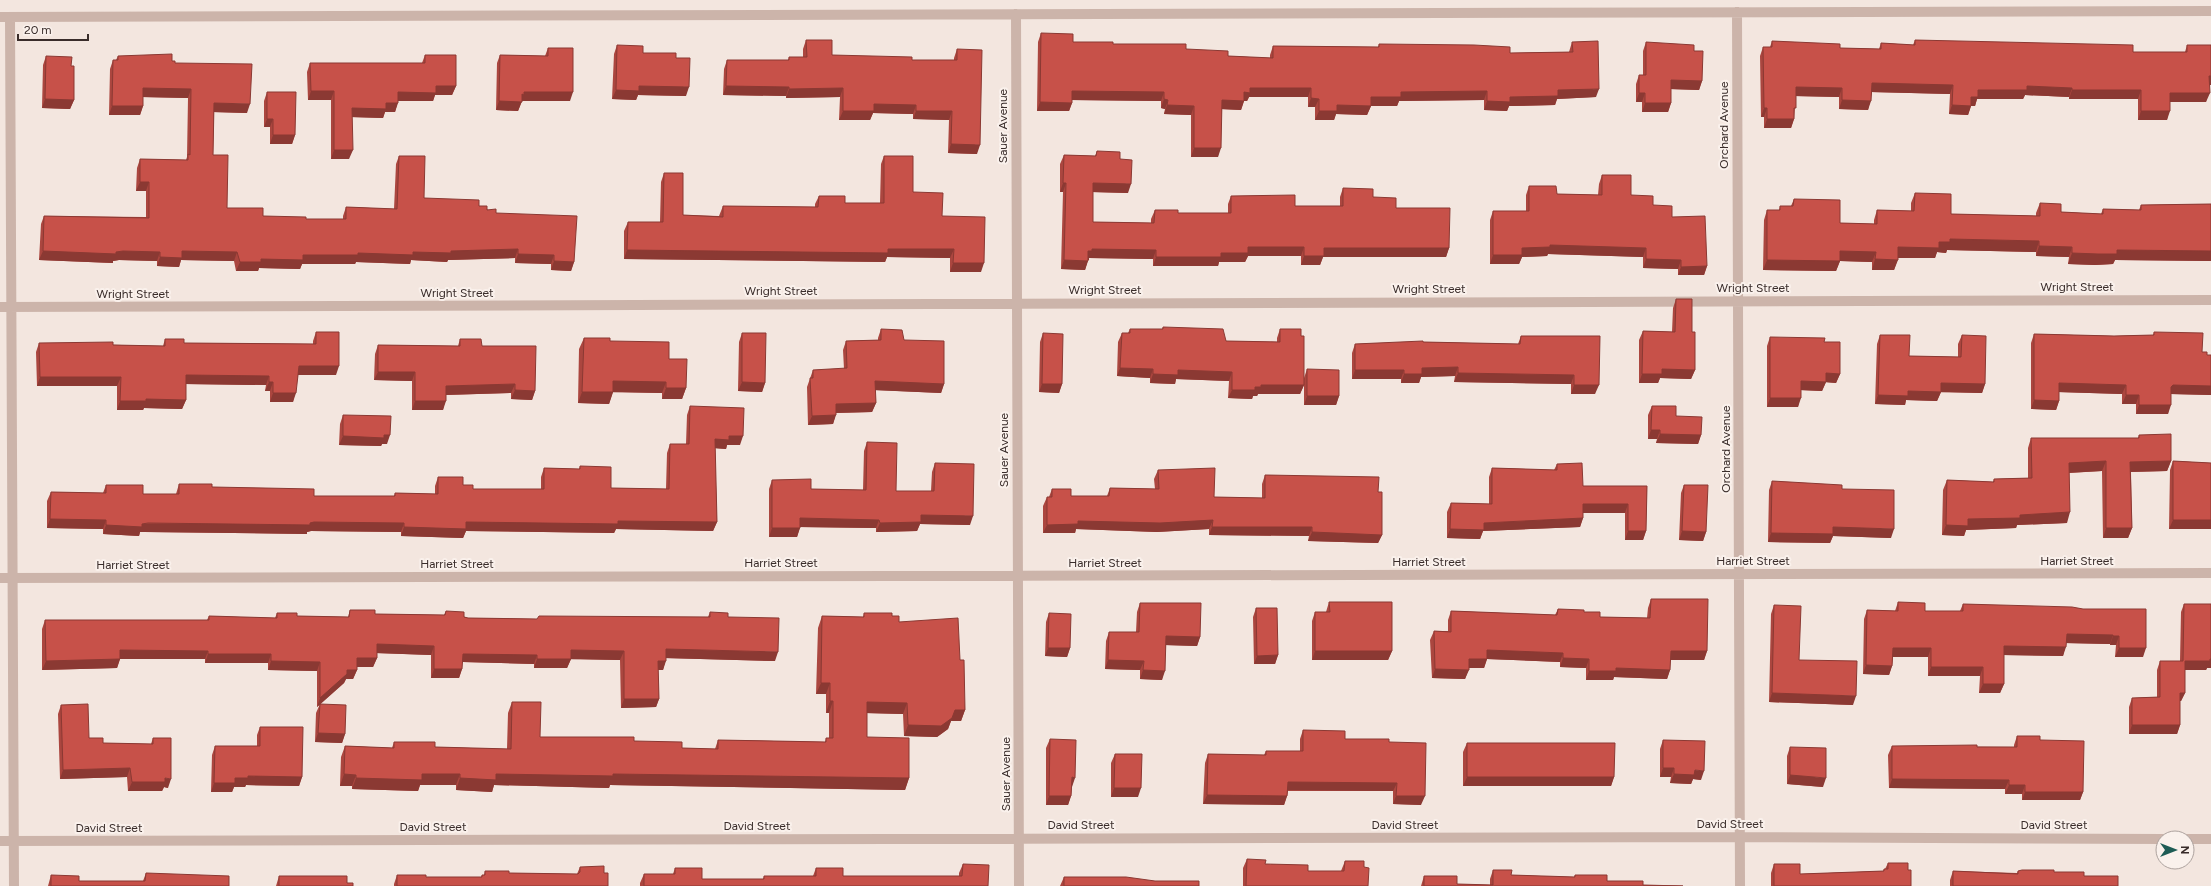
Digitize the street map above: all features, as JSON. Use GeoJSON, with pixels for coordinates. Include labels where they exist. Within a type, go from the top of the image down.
{"type":"FeatureCollection","features":[{"type":"Feature","properties":{"kind":"street"},"geometry":{"type":"LineString","coordinates":[[14,886],[12,308],[5,17],[2211,11]]}},
{"type":"Feature","properties":{"kind":"street","name":"Orchard Avenue"},"geometry":{"type":"LineString","coordinates":[[1736,12],[1740,886]]}},
{"type":"Feature","properties":{"kind":"street","name":"Sauer Avenue"},"geometry":{"type":"LineString","coordinates":[[1016,14],[1019,886]]}},
{"type":"Feature","properties":{"kind":"street","name":"Wright Street"},"geometry":{"type":"LineString","coordinates":[[0,308],[1017,303],[2211,300]]}},
{"type":"Feature","properties":{"kind":"street","name":"Harriet Street"},"geometry":{"type":"LineString","coordinates":[[0,578],[2211,573]]}},
{"type":"Feature","properties":{"kind":"street","name":"David Street"},"geometry":{"type":"LineString","coordinates":[[0,841],[1740,837],[2155,839]]}},
{"type":"Feature","properties":{"kind":"street"},"geometry":{"type":"LineString","coordinates":[[2195,839],[2211,839]]}},
{"type":"Feature","properties":{"kind":"building"},"geometry":{"type":"Polygon","coordinates":[[[1041,33],[1073,34],[1073,42],[1113,42],[1113,44],[1186,44],[1186,49],[1228,51],[1228,56],[1273,58],[1273,46],[1379,47],[1379,44],[1474,45],[1510,47],[1510,53],[1573,52],[1572,42],[1598,41],[1599,89],[1558,90],[1558,96],[1510,97],[1510,102],[1487,101],[1487,91],[1401,92],[1401,97],[1371,97],[1371,106],[1337,105],[1337,111],[1319,111],[1319,99],[1311,98],[1311,88],[1250,88],[1250,93],[1244,92],[1244,101],[1222,100],[1221,148],[1194,148],[1194,106],[1167,105],[1168,100],[1164,99],[1164,92],[1072,91],[1072,103],[1040,102],[1041,33]]]}},
{"type":"Feature","properties":{"kind":"building"},"geometry":{"type":"Polygon","coordinates":[[[806,40],[832,40],[832,55],[912,57],[912,60],[957,60],[957,49],[982,50],[980,145],[951,144],[952,111],[916,111],[916,105],[874,104],[874,111],[843,111],[843,88],[789,89],[789,87],[726,86],[727,60],[789,60],[789,57],[807,57],[806,40]]]}},
{"type":"Feature","properties":{"kind":"building"},"geometry":{"type":"Polygon","coordinates":[[[1915,40],[2133,45],[2133,52],[2187,52],[2187,45],[2211,45],[2211,76],[2209,76],[2210,93],[2170,93],[2170,111],[2141,111],[2141,90],[2072,90],[2072,88],[2027,86],[2027,90],[1978,90],[1978,97],[1971,97],[1971,106],[1952,105],[1953,85],[1872,83],[1871,101],[1842,100],[1842,88],[1796,87],[1796,108],[1794,108],[1794,119],[1767,119],[1767,108],[1764,108],[1763,47],[1772,47],[1772,41],[1840,44],[1840,48],[1881,49],[1881,43],[1915,45],[1915,40]]]}},
{"type":"Feature","properties":{"kind":"building"},"geometry":{"type":"Polygon","coordinates":[[[1646,42],[1694,45],[1694,51],[1703,51],[1702,81],[1671,80],[1671,103],[1645,103],[1645,93],[1639,93],[1639,75],[1646,75],[1646,42]]]}},
{"type":"Feature","properties":{"kind":"building"},"geometry":{"type":"Polygon","coordinates":[[[617,45],[643,46],[643,53],[676,53],[676,58],[690,58],[689,87],[639,86],[639,91],[616,90],[617,45]]]}},
{"type":"Feature","properties":{"kind":"building"},"geometry":{"type":"Polygon","coordinates":[[[548,48],[573,48],[573,92],[524,92],[524,95],[522,94],[522,102],[499,101],[500,55],[548,56],[548,48]]]}},
{"type":"Feature","properties":{"kind":"building"},"geometry":{"type":"Polygon","coordinates":[[[172,54],[172,61],[175,61],[175,63],[252,64],[250,104],[214,103],[213,155],[228,155],[227,208],[263,208],[263,216],[306,217],[306,219],[346,219],[346,207],[397,209],[399,156],[425,156],[424,198],[479,200],[479,206],[487,206],[487,210],[496,209],[496,213],[577,216],[574,262],[554,261],[554,255],[518,254],[518,249],[451,251],[451,253],[413,252],[413,255],[358,253],[358,255],[303,255],[303,260],[261,259],[261,262],[240,262],[237,252],[182,251],[182,258],[160,257],[160,252],[123,251],[116,252],[116,254],[43,251],[44,216],[149,218],[149,182],[140,182],[140,159],[188,160],[188,154],[190,155],[191,89],[143,88],[143,106],[112,106],[113,60],[118,60],[118,56],[172,54]]]}},
{"type":"Feature","properties":{"kind":"building"},"geometry":{"type":"Polygon","coordinates":[[[425,55],[456,55],[456,86],[436,86],[436,93],[398,92],[398,103],[386,103],[386,109],[352,108],[353,150],[334,150],[334,91],[311,91],[310,63],[425,63],[425,55]]]}},
{"type":"Feature","properties":{"kind":"building"},"geometry":{"type":"Polygon","coordinates":[[[46,56],[72,57],[71,66],[74,66],[74,100],[45,99],[46,56]]]}},
{"type":"Feature","properties":{"kind":"building"},"geometry":{"type":"Polygon","coordinates":[[[267,92],[296,92],[295,135],[273,135],[273,119],[267,119],[267,92]]]}},
{"type":"Feature","properties":{"kind":"building"},"geometry":{"type":"Polygon","coordinates":[[[1097,151],[1120,152],[1120,159],[1132,160],[1131,184],[1093,183],[1093,222],[1154,223],[1155,210],[1178,210],[1178,213],[1231,213],[1231,196],[1295,195],[1295,206],[1343,206],[1343,188],[1373,189],[1373,197],[1396,198],[1396,208],[1450,208],[1449,248],[1324,248],[1324,256],[1304,256],[1304,247],[1248,247],[1248,253],[1221,253],[1221,257],[1156,257],[1156,250],[1092,249],[1092,251],[1088,251],[1088,261],[1064,260],[1066,183],[1063,183],[1064,155],[1096,156],[1097,151]]]}},
{"type":"Feature","properties":{"kind":"building"},"geometry":{"type":"Polygon","coordinates":[[[884,156],[913,156],[913,192],[943,193],[942,216],[985,217],[984,263],[953,263],[954,249],[888,249],[888,253],[627,250],[628,222],[663,222],[664,173],[683,173],[683,215],[723,217],[723,206],[818,207],[819,196],[845,196],[845,203],[884,203],[884,156]]]}},
{"type":"Feature","properties":{"kind":"building"},"geometry":{"type":"Polygon","coordinates":[[[1602,175],[1631,175],[1631,195],[1653,196],[1653,205],[1672,206],[1672,217],[1705,216],[1707,266],[1681,267],[1681,260],[1646,259],[1646,248],[1550,245],[1550,247],[1522,248],[1522,255],[1493,255],[1493,211],[1529,211],[1529,186],[1556,186],[1557,194],[1602,195],[1602,175]]]}},
{"type":"Feature","properties":{"kind":"building"},"geometry":{"type":"Polygon","coordinates":[[[1915,193],[1951,194],[1951,214],[2040,216],[2040,203],[2061,204],[2061,212],[2103,214],[2103,209],[2141,210],[2141,205],[2211,204],[2211,251],[2117,250],[2117,254],[2072,253],[2072,247],[2039,246],[2039,241],[1950,239],[1950,242],[1939,242],[1939,248],[1898,247],[1898,260],[1875,259],[1876,252],[1840,251],[1840,261],[1767,260],[1767,210],[1780,210],[1780,206],[1793,206],[1794,199],[1840,200],[1840,223],[1877,224],[1877,210],[1914,211],[1915,193]]]}},
{"type":"Feature","properties":{"kind":"building"},"geometry":{"type":"Polygon","coordinates":[[[1676,299],[1692,299],[1692,332],[1695,332],[1695,370],[1662,369],[1662,374],[1642,374],[1643,331],[1675,332],[1676,299]]]}},
{"type":"Feature","properties":{"kind":"building"},"geometry":{"type":"Polygon","coordinates":[[[1163,327],[1223,329],[1226,341],[1280,342],[1280,329],[1301,329],[1301,336],[1304,336],[1304,385],[1261,385],[1261,387],[1255,387],[1255,390],[1232,390],[1232,372],[1178,370],[1178,375],[1153,374],[1153,369],[1120,368],[1122,333],[1130,333],[1130,329],[1163,329],[1163,327]]]}},
{"type":"Feature","properties":{"kind":"building"},"geometry":{"type":"Polygon","coordinates":[[[881,329],[902,330],[904,340],[944,341],[944,384],[875,381],[876,403],[836,404],[836,415],[812,416],[810,378],[813,378],[813,370],[847,368],[846,341],[881,340],[881,329]]]}},
{"type":"Feature","properties":{"kind":"building"},"geometry":{"type":"Polygon","coordinates":[[[316,332],[339,332],[339,366],[299,366],[296,393],[273,393],[273,382],[269,382],[269,376],[186,375],[186,400],[146,399],[146,401],[120,401],[121,377],[40,377],[39,343],[113,342],[113,345],[165,346],[165,339],[184,339],[184,343],[316,344],[316,332]]]}},
{"type":"Feature","properties":{"kind":"building"},"geometry":{"type":"Polygon","coordinates":[[[2154,332],[2203,333],[2202,352],[2207,352],[2207,355],[2211,355],[2211,386],[2173,385],[2171,387],[2171,405],[2139,405],[2139,395],[2126,395],[2126,385],[2059,383],[2059,401],[2034,400],[2034,334],[2114,336],[2154,335],[2154,332]]]}},
{"type":"Feature","properties":{"kind":"building"},"geometry":{"type":"Polygon","coordinates":[[[742,333],[766,333],[765,383],[742,382],[742,333]]]}},
{"type":"Feature","properties":{"kind":"building"},"geometry":{"type":"Polygon","coordinates":[[[1043,333],[1063,334],[1062,384],[1042,384],[1043,333]]]}},
{"type":"Feature","properties":{"kind":"building"},"geometry":{"type":"Polygon","coordinates":[[[1880,335],[1910,335],[1909,356],[1961,357],[1962,335],[1986,336],[1985,384],[1941,383],[1941,392],[1908,391],[1908,396],[1878,395],[1880,335]]]}},
{"type":"Feature","properties":{"kind":"building"},"geometry":{"type":"Polygon","coordinates":[[[1521,336],[1600,336],[1599,385],[1574,385],[1574,375],[1458,373],[1458,367],[1422,368],[1422,374],[1404,374],[1404,370],[1355,370],[1355,344],[1423,341],[1520,344],[1521,336]]]}},
{"type":"Feature","properties":{"kind":"building"},"geometry":{"type":"Polygon","coordinates":[[[1770,337],[1825,338],[1824,342],[1840,342],[1840,374],[1826,373],[1826,382],[1801,381],[1801,398],[1770,398],[1770,337]]]}},
{"type":"Feature","properties":{"kind":"building"},"geometry":{"type":"Polygon","coordinates":[[[584,338],[610,338],[610,341],[669,342],[669,359],[687,359],[686,388],[666,388],[666,382],[613,381],[613,392],[582,392],[584,338]]]}},
{"type":"Feature","properties":{"kind":"building"},"geometry":{"type":"Polygon","coordinates":[[[460,339],[481,339],[482,346],[536,346],[535,391],[515,390],[515,384],[446,386],[446,401],[415,401],[415,372],[378,372],[378,345],[460,346],[460,339]]]}},
{"type":"Feature","properties":{"kind":"building"},"geometry":{"type":"Polygon","coordinates":[[[1307,369],[1339,370],[1339,396],[1307,396],[1307,369]]]}},
{"type":"Feature","properties":{"kind":"building"},"geometry":{"type":"Polygon","coordinates":[[[690,406],[744,408],[743,436],[729,436],[729,440],[715,439],[717,522],[618,521],[618,524],[466,522],[466,529],[404,527],[404,523],[314,522],[310,523],[310,525],[148,523],[142,524],[142,527],[106,525],[106,520],[50,519],[51,492],[106,493],[106,485],[143,485],[143,494],[179,494],[179,484],[212,484],[212,487],[314,489],[314,496],[395,496],[395,493],[438,494],[438,477],[463,477],[463,485],[473,485],[473,489],[544,489],[544,468],[580,469],[580,466],[611,467],[611,488],[669,489],[670,444],[689,444],[690,406]]]}},
{"type":"Feature","properties":{"kind":"building"},"geometry":{"type":"Polygon","coordinates":[[[1652,406],[1676,406],[1676,416],[1702,417],[1701,435],[1660,434],[1660,430],[1651,430],[1652,406]]]}},
{"type":"Feature","properties":{"kind":"building"},"geometry":{"type":"Polygon","coordinates":[[[343,415],[391,416],[390,435],[384,435],[384,438],[343,436],[343,415]]]}},
{"type":"Feature","properties":{"kind":"building"},"geometry":{"type":"Polygon","coordinates":[[[2171,434],[2171,461],[2130,462],[2132,528],[2106,528],[2106,461],[2069,463],[2070,512],[2020,515],[2020,518],[1968,519],[1968,526],[1946,525],[1947,480],[1994,482],[1994,479],[2032,478],[2031,438],[2139,438],[2139,435],[2171,434]]]}},
{"type":"Feature","properties":{"kind":"building"},"geometry":{"type":"Polygon","coordinates":[[[867,442],[897,443],[896,491],[934,491],[935,463],[974,464],[973,516],[921,515],[921,522],[880,523],[879,520],[800,518],[800,528],[772,528],[772,480],[811,479],[811,489],[866,490],[867,442]]]}},
{"type":"Feature","properties":{"kind":"building"},"geometry":{"type":"Polygon","coordinates":[[[2173,461],[2211,463],[2211,520],[2173,520],[2173,461]]]}},
{"type":"Feature","properties":{"kind":"building"},"geometry":{"type":"Polygon","coordinates":[[[1582,463],[1583,486],[1647,486],[1646,531],[1628,531],[1628,504],[1583,504],[1583,518],[1484,523],[1484,530],[1450,529],[1451,503],[1492,504],[1492,468],[1557,470],[1557,464],[1582,463]]]}},
{"type":"Feature","properties":{"kind":"building"},"geometry":{"type":"Polygon","coordinates":[[[1215,468],[1214,497],[1265,498],[1265,475],[1379,477],[1378,492],[1382,492],[1382,535],[1312,532],[1312,527],[1212,527],[1213,520],[1160,523],[1078,521],[1078,524],[1047,525],[1047,497],[1052,497],[1052,489],[1071,489],[1071,496],[1109,496],[1110,488],[1159,489],[1158,470],[1215,468]]]}},
{"type":"Feature","properties":{"kind":"building"},"geometry":{"type":"Polygon","coordinates":[[[1772,481],[1842,485],[1842,489],[1894,490],[1894,529],[1833,527],[1833,534],[1771,533],[1772,481]]]}},
{"type":"Feature","properties":{"kind":"building"},"geometry":{"type":"Polygon","coordinates":[[[1684,485],[1708,485],[1706,532],[1682,531],[1684,485]]]}},
{"type":"Feature","properties":{"kind":"building"},"geometry":{"type":"Polygon","coordinates":[[[1651,599],[1708,599],[1707,651],[1671,651],[1670,670],[1616,668],[1616,671],[1589,671],[1589,659],[1563,658],[1563,653],[1487,650],[1487,659],[1469,659],[1469,670],[1435,669],[1434,631],[1451,632],[1451,611],[1557,615],[1558,609],[1600,612],[1600,617],[1650,618],[1651,599]]]}},
{"type":"Feature","properties":{"kind":"building"},"geometry":{"type":"Polygon","coordinates":[[[1329,602],[1392,602],[1392,651],[1315,651],[1315,612],[1330,612],[1329,602]]]}},
{"type":"Feature","properties":{"kind":"building"},"geometry":{"type":"Polygon","coordinates":[[[1898,602],[1925,603],[1925,611],[1963,611],[1963,604],[2072,607],[2083,609],[2146,609],[2146,648],[2119,648],[2119,636],[2067,634],[2066,647],[2004,646],[2004,684],[1983,684],[1983,667],[1931,667],[1931,648],[1893,648],[1892,666],[1866,665],[1867,610],[1898,611],[1898,602]]]}},
{"type":"Feature","properties":{"kind":"building"},"geometry":{"type":"Polygon","coordinates":[[[1140,603],[1201,603],[1200,637],[1166,636],[1165,671],[1143,670],[1144,661],[1108,660],[1109,632],[1139,632],[1140,603]]]}},
{"type":"Feature","properties":{"kind":"building"},"geometry":{"type":"Polygon","coordinates":[[[2184,604],[2211,604],[2211,659],[2210,661],[2185,661],[2185,693],[2180,693],[2180,725],[2132,725],[2132,698],[2160,697],[2160,661],[2183,661],[2184,604]]]}},
{"type":"Feature","properties":{"kind":"building"},"geometry":{"type":"Polygon","coordinates":[[[1774,605],[1801,606],[1799,660],[1857,661],[1856,696],[1772,693],[1774,605]]]}},
{"type":"Feature","properties":{"kind":"building"},"geometry":{"type":"Polygon","coordinates":[[[1256,608],[1277,608],[1278,655],[1257,656],[1256,608]]]}},
{"type":"Feature","properties":{"kind":"building"},"geometry":{"type":"Polygon","coordinates":[[[350,610],[375,610],[375,614],[445,615],[446,611],[464,612],[464,617],[468,618],[537,619],[539,616],[710,617],[710,612],[728,613],[728,617],[779,618],[778,652],[666,649],[666,661],[658,661],[659,699],[624,699],[624,651],[571,650],[571,659],[537,659],[537,655],[463,654],[462,669],[434,669],[434,646],[377,644],[377,658],[357,658],[357,670],[347,670],[347,674],[320,698],[320,662],[271,661],[271,654],[208,654],[208,651],[120,650],[120,659],[46,661],[45,620],[209,620],[209,616],[277,618],[277,613],[297,613],[297,616],[349,617],[350,610]]]}},
{"type":"Feature","properties":{"kind":"building"},"geometry":{"type":"Polygon","coordinates":[[[864,613],[892,613],[892,616],[899,616],[899,622],[958,618],[960,660],[964,660],[965,710],[955,710],[952,718],[941,726],[908,725],[907,703],[867,702],[867,737],[909,738],[909,778],[496,774],[496,780],[460,778],[460,774],[422,774],[422,780],[356,778],[356,775],[344,774],[345,746],[394,748],[394,742],[435,742],[435,747],[511,749],[512,702],[541,702],[540,737],[634,737],[634,741],[682,742],[682,748],[718,749],[718,740],[826,742],[826,738],[833,738],[833,701],[830,701],[830,683],[821,683],[822,616],[864,617],[864,613]]]}},
{"type":"Feature","properties":{"kind":"building"},"geometry":{"type":"Polygon","coordinates":[[[1049,613],[1071,614],[1070,648],[1048,648],[1049,613]]]}},
{"type":"Feature","properties":{"kind":"building"},"geometry":{"type":"Polygon","coordinates":[[[88,704],[89,738],[103,738],[103,743],[153,744],[153,738],[171,738],[171,779],[165,778],[165,782],[132,782],[130,768],[63,770],[61,705],[88,704]]]}},
{"type":"Feature","properties":{"kind":"building"},"geometry":{"type":"Polygon","coordinates":[[[320,704],[346,705],[345,734],[318,733],[320,704]]]}},
{"type":"Feature","properties":{"kind":"building"},"geometry":{"type":"Polygon","coordinates":[[[260,727],[303,727],[302,777],[248,776],[248,778],[235,778],[235,783],[214,783],[215,746],[260,746],[260,727]]]}},
{"type":"Feature","properties":{"kind":"building"},"geometry":{"type":"Polygon","coordinates":[[[1303,730],[1345,731],[1345,739],[1389,739],[1389,742],[1426,743],[1425,796],[1396,796],[1397,783],[1288,782],[1287,796],[1207,795],[1208,754],[1266,755],[1266,751],[1303,751],[1303,730]]]}},
{"type":"Feature","properties":{"kind":"building"},"geometry":{"type":"Polygon","coordinates":[[[2017,736],[2040,736],[2040,740],[2084,741],[2083,792],[2025,792],[2025,785],[2009,785],[2009,780],[1892,779],[1892,746],[1977,745],[1977,747],[2017,747],[2017,736]]]}},
{"type":"Feature","properties":{"kind":"building"},"geometry":{"type":"Polygon","coordinates":[[[1050,739],[1076,740],[1075,778],[1072,777],[1071,796],[1049,796],[1050,739]]]}},
{"type":"Feature","properties":{"kind":"building"},"geometry":{"type":"Polygon","coordinates":[[[1663,740],[1705,741],[1704,771],[1695,770],[1694,775],[1674,774],[1674,768],[1663,768],[1663,740]]]}},
{"type":"Feature","properties":{"kind":"building"},"geometry":{"type":"Polygon","coordinates":[[[1467,743],[1615,743],[1614,777],[1467,777],[1467,743]]]}},
{"type":"Feature","properties":{"kind":"building"},"geometry":{"type":"Polygon","coordinates":[[[1790,747],[1826,748],[1826,778],[1790,775],[1790,747]]]}},
{"type":"Feature","properties":{"kind":"building"},"geometry":{"type":"Polygon","coordinates":[[[1115,754],[1142,754],[1141,788],[1114,788],[1115,754]]]}},
{"type":"Feature","properties":{"kind":"building"},"geometry":{"type":"Polygon","coordinates":[[[1247,859],[1266,860],[1265,864],[1308,865],[1308,871],[1344,871],[1345,861],[1364,861],[1364,867],[1369,868],[1368,886],[1246,886],[1247,859]]]}},
{"type":"Feature","properties":{"kind":"building"},"geometry":{"type":"Polygon","coordinates":[[[1888,863],[1908,863],[1908,870],[1911,870],[1911,886],[1774,886],[1774,864],[1800,864],[1800,874],[1884,871],[1884,869],[1888,869],[1888,863]]]}},
{"type":"Feature","properties":{"kind":"building"},"geometry":{"type":"Polygon","coordinates":[[[963,864],[989,865],[988,886],[644,886],[644,874],[675,874],[675,868],[702,868],[702,879],[764,879],[764,876],[816,876],[816,868],[843,868],[843,876],[962,876],[963,864]]]}},
{"type":"Feature","properties":{"kind":"building"},"geometry":{"type":"Polygon","coordinates":[[[604,866],[604,873],[608,873],[608,886],[397,886],[397,875],[426,875],[426,877],[482,877],[482,875],[485,875],[485,871],[509,871],[509,873],[578,874],[580,872],[580,867],[604,866]]]}},
{"type":"Feature","properties":{"kind":"building"},"geometry":{"type":"Polygon","coordinates":[[[1493,870],[1512,870],[1511,875],[1575,877],[1575,875],[1607,875],[1607,881],[1643,881],[1643,885],[1683,886],[1424,886],[1424,876],[1457,876],[1457,884],[1493,885],[1493,870]]]}},
{"type":"Feature","properties":{"kind":"building"},"geometry":{"type":"Polygon","coordinates":[[[1953,871],[2018,874],[2018,871],[2084,872],[2084,876],[2118,876],[2118,886],[1953,886],[1953,871]]]}},
{"type":"Feature","properties":{"kind":"building"},"geometry":{"type":"Polygon","coordinates":[[[146,873],[229,876],[229,886],[51,886],[51,875],[79,876],[79,881],[145,881],[146,873]]]}},
{"type":"Feature","properties":{"kind":"building"},"geometry":{"type":"Polygon","coordinates":[[[279,876],[347,876],[347,883],[353,883],[353,886],[279,886],[279,876]]]}},
{"type":"Feature","properties":{"kind":"building"},"geometry":{"type":"Polygon","coordinates":[[[1064,877],[1126,877],[1155,881],[1199,881],[1199,886],[1064,886],[1064,877]]]}}]}
